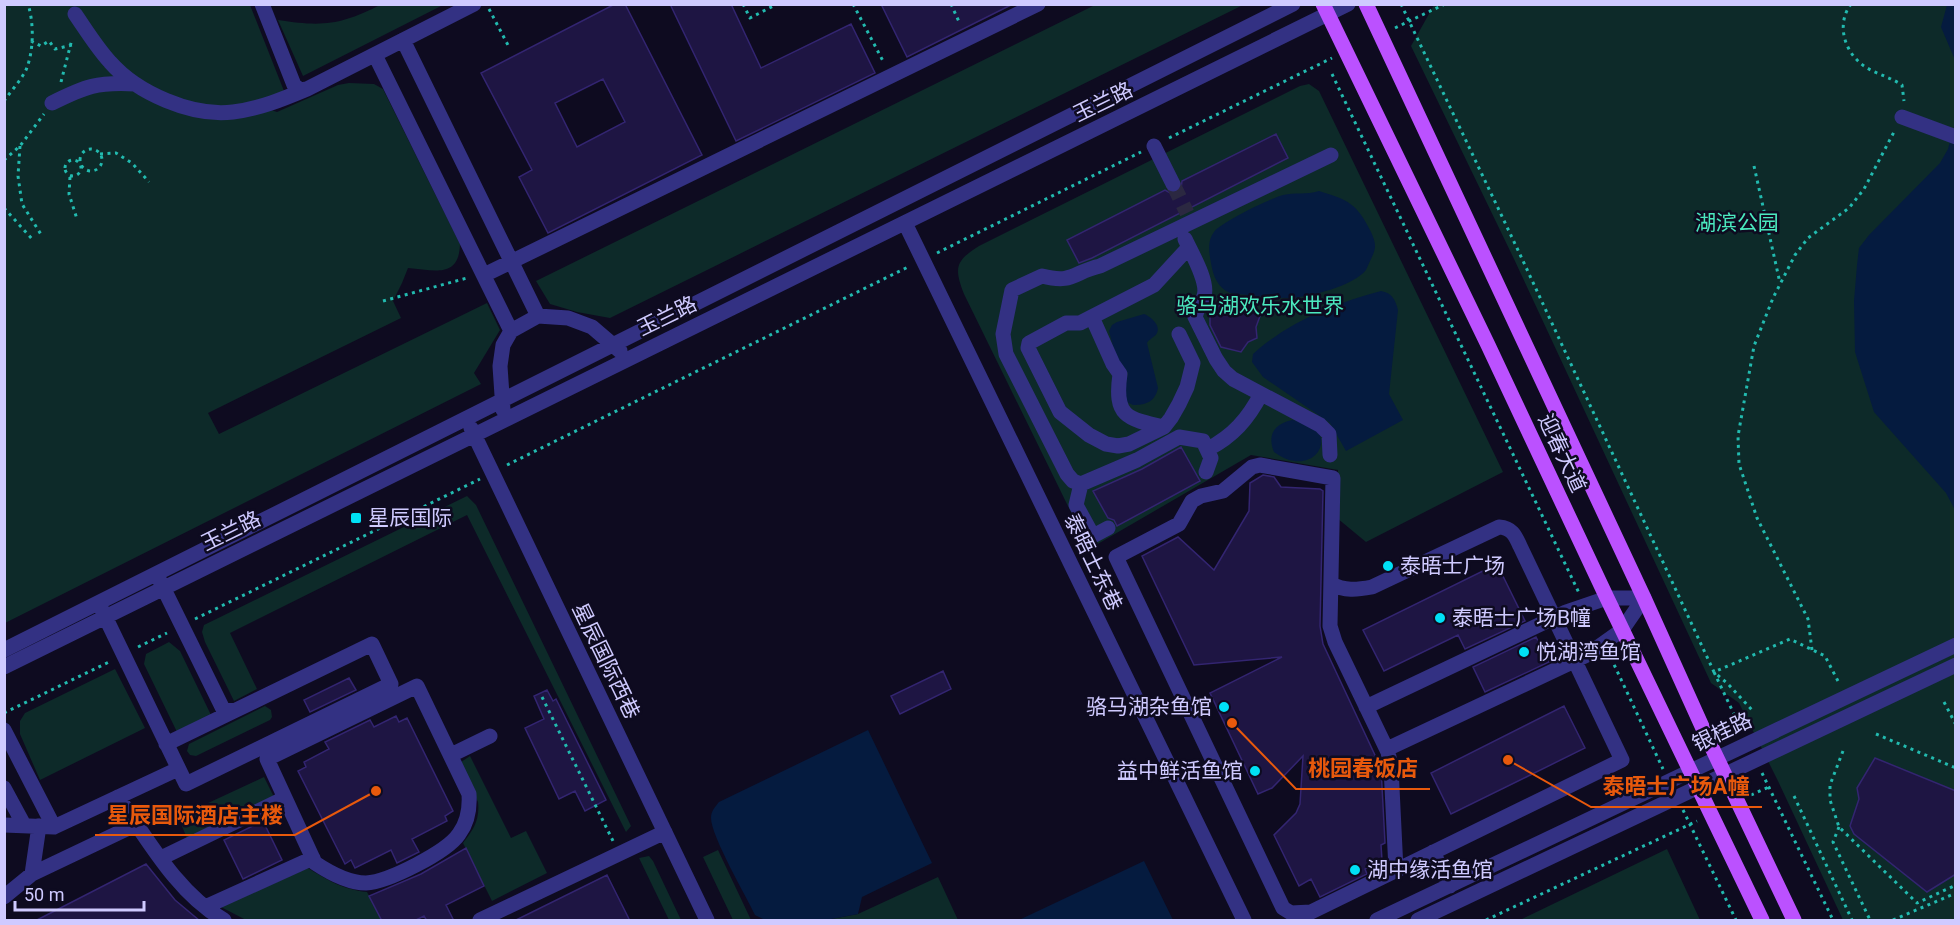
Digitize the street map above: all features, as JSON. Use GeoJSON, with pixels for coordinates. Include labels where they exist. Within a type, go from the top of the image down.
{"type":"FeatureCollection","features":[{"type":"Feature","properties":{"kind":"main road","name":"迎春大道"},"geometry":{"type":"LineString","coordinates":[[1366,4],[1794,921]]}},
{"type":"Feature","properties":{"kind":"main road","name":"迎春大道"},"geometry":{"type":"LineString","coordinates":[[1325,10],[1488,345],[1762,921]]}},
{"type":"Feature","properties":{"kind":"street"},"geometry":{"type":"LineString","coordinates":[[262,4],[294,85],[300,90],[307,89]]}},
{"type":"Feature","properties":{"kind":"street"},"geometry":{"type":"LineString","coordinates":[[75,14],[110,63],[135,84],[166,101],[196,110],[231,113],[261,107],[307,89],[474,4]]}},
{"type":"Feature","properties":{"kind":"street"},"geometry":{"type":"LineString","coordinates":[[484,275],[1038,4]]}},
{"type":"Feature","properties":{"kind":"street","name":"玉兰路"},"geometry":{"type":"LineString","coordinates":[[4,667],[102,610],[466,419],[1293,4]]}},
{"type":"Feature","properties":{"kind":"street","name":"玉兰路"},"geometry":{"type":"LineString","coordinates":[[160,581],[474,435],[905,223],[1325,10],[1348,4]]}},
{"type":"Feature","properties":{"kind":"street"},"geometry":{"type":"LineString","coordinates":[[403,40],[538,316]]}},
{"type":"Feature","properties":{"kind":"street"},"geometry":{"type":"LineString","coordinates":[[375,55],[512,331]]}},
{"type":"Feature","properties":{"kind":"street"},"geometry":{"type":"LineString","coordinates":[[52,103],[81,88],[105,83],[135,84]]}},
{"type":"Feature","properties":{"kind":"street"},"geometry":{"type":"LineString","coordinates":[[1902,117],[1956,137]]}},
{"type":"Feature","properties":{"kind":"street"},"geometry":{"type":"LineString","coordinates":[[1154,146],[1173,184]]}},
{"type":"Feature","properties":{"kind":"street"},"geometry":{"type":"LineString","coordinates":[[1206,472],[1212,458],[1203,441],[1179,437],[1137,460],[1081,484],[1073,481],[1067,474],[1006,354],[1003,334],[1012,290],[1042,276],[1057,280],[1077,276],[1186,221],[1202,218],[1331,155]]}},
{"type":"Feature","properties":{"kind":"street"},"geometry":{"type":"LineString","coordinates":[[1186,221],[1189,247],[1204,281],[1204,298],[1196,308],[1195,317],[1224,371],[1233,379],[1325,430],[1329,434],[1330,455]]}},
{"type":"Feature","properties":{"kind":"street","name":"泰晤士东巷"},"geometry":{"type":"LineString","coordinates":[[905,223],[1244,921]]}},
{"type":"Feature","properties":{"kind":"street"},"geometry":{"type":"LineString","coordinates":[[1179,334],[1193,363],[1183,395],[1171,418],[1164,427],[1130,444],[1118,446],[1106,444],[1089,435],[1060,412],[1028,348],[1029,343],[1066,323],[1080,323],[1154,285],[1189,247]]}},
{"type":"Feature","properties":{"kind":"street"},"geometry":{"type":"LineString","coordinates":[[504,420],[500,366],[503,345],[512,331],[538,316],[568,318],[592,327],[629,358]]}},
{"type":"Feature","properties":{"kind":"street"},"geometry":{"type":"LineString","coordinates":[[1092,317],[1113,364],[1120,374],[1119,403],[1125,413],[1135,421],[1164,427]]}},
{"type":"Feature","properties":{"kind":"street"},"geometry":{"type":"LineString","coordinates":[[1208,449],[1222,442],[1244,423],[1262,394]]}},
{"type":"Feature","properties":{"kind":"street","name":"星辰国际西巷"},"geometry":{"type":"LineString","coordinates":[[466,419],[707,921]]}},
{"type":"Feature","properties":{"kind":"street"},"geometry":{"type":"LineString","coordinates":[[1331,584],[1342,589],[1357,590],[1372,587],[1499,527],[1507,528],[1514,534],[1622,760],[1311,912],[1291,913],[1283,908],[1116,557],[1179,524],[1192,501],[1201,496],[1223,491],[1252,467],[1260,465],[1333,478],[1330,626],[1335,642],[1387,749],[1391,767],[1396,870]]}},
{"type":"Feature","properties":{"kind":"street"},"geometry":{"type":"LineString","coordinates":[[1081,484],[1076,505],[1093,536],[1108,528]]}},
{"type":"Feature","properties":{"kind":"street"},"geometry":{"type":"LineString","coordinates":[[160,581],[223,709],[234,711]]}},
{"type":"Feature","properties":{"kind":"street"},"geometry":{"type":"LineString","coordinates":[[1366,707],[1554,617],[1607,598],[1644,598]]}},
{"type":"Feature","properties":{"kind":"street"},"geometry":{"type":"LineString","coordinates":[[1387,749],[1575,660],[1603,644],[1622,630],[1644,598]]}},
{"type":"Feature","properties":{"kind":"street"},"geometry":{"type":"LineString","coordinates":[[102,610],[124,655],[166,744],[178,769],[186,784],[391,684],[372,644],[166,744]]}},
{"type":"Feature","properties":{"kind":"street","name":"玉兰路"},"geometry":{"type":"LineString","coordinates":[[4,650],[102,610]]}},
{"type":"Feature","properties":{"kind":"street","name":"银桂路"},"geometry":{"type":"LineString","coordinates":[[1377,921],[1956,645]]}},
{"type":"Feature","properties":{"kind":"street","name":"银桂路"},"geometry":{"type":"LineString","coordinates":[[1418,921],[1956,665]]}},
{"type":"Feature","properties":{"kind":"street"},"geometry":{"type":"LineString","coordinates":[[417,686],[451,755],[469,794],[470,812],[459,834],[438,853],[385,879],[367,883],[351,881],[315,863],[267,759],[417,686]]}},
{"type":"Feature","properties":{"kind":"street"},"geometry":{"type":"LineString","coordinates":[[4,730],[39,826],[32,874]]}},
{"type":"Feature","properties":{"kind":"street"},"geometry":{"type":"LineString","coordinates":[[451,755],[490,736]]}},
{"type":"Feature","properties":{"kind":"street"},"geometry":{"type":"LineString","coordinates":[[4,825],[39,826],[118,797],[178,769]]}},
{"type":"Feature","properties":{"kind":"street"},"geometry":{"type":"LineString","coordinates":[[4,788],[39,826]]}},
{"type":"Feature","properties":{"kind":"street"},"geometry":{"type":"LineString","coordinates":[[118,797],[175,876],[205,907],[224,921]]}},
{"type":"Feature","properties":{"kind":"street"},"geometry":{"type":"LineString","coordinates":[[161,858],[285,798]]}},
{"type":"Feature","properties":{"kind":"street"},"geometry":{"type":"LineString","coordinates":[[4,897],[32,874],[137,824]]}},
{"type":"Feature","properties":{"kind":"street"},"geometry":{"type":"LineString","coordinates":[[480,921],[665,832]]}},
{"type":"Feature","properties":{"kind":"street"},"geometry":{"type":"LineString","coordinates":[[1433,852],[1450,886]]}},
{"type":"Feature","properties":{"kind":"street"},"geometry":{"type":"LineString","coordinates":[[205,907],[313,858]]}},
{"type":"Feature","properties":{"kind":"path"},"geometry":{"type":"LineString","coordinates":[[4,101],[26,69],[31,42],[32,17],[28,4]]}},
{"type":"Feature","properties":{"kind":"path"},"geometry":{"type":"LineString","coordinates":[[487,4],[509,47]]}},
{"type":"Feature","properties":{"kind":"path"},"geometry":{"type":"LineString","coordinates":[[743,4],[750,18],[777,4]]}},
{"type":"Feature","properties":{"kind":"path"},"geometry":{"type":"LineString","coordinates":[[853,4],[891,76]]}},
{"type":"Feature","properties":{"kind":"path"},"geometry":{"type":"LineString","coordinates":[[951,4],[968,39]]}},
{"type":"Feature","properties":{"kind":"path"},"geometry":{"type":"LineString","coordinates":[[1401,4],[1714,672],[1752,710]]}},
{"type":"Feature","properties":{"kind":"path"},"geometry":{"type":"LineString","coordinates":[[1380,36],[1445,4]]}},
{"type":"Feature","properties":{"kind":"path"},"geometry":{"type":"LineString","coordinates":[[1812,650],[1808,619],[1757,518],[1739,464],[1738,436],[1754,346],[1780,283],[1795,255],[1808,238],[1849,208],[1864,189],[1902,117],[1905,96],[1902,85],[1864,66],[1851,51],[1844,38],[1842,26],[1846,11],[1851,4]]}},
{"type":"Feature","properties":{"kind":"path"},"geometry":{"type":"LineString","coordinates":[[31,42],[41,46],[50,41],[55,49],[72,45]]}},
{"type":"Feature","properties":{"kind":"path"},"geometry":{"type":"LineString","coordinates":[[4,713],[1345,52]]}},
{"type":"Feature","properties":{"kind":"path"},"geometry":{"type":"LineString","coordinates":[[1332,74],[1585,605]]}},
{"type":"Feature","properties":{"kind":"path"},"geometry":{"type":"LineString","coordinates":[[20,146],[18,176],[22,204],[42,236]]}},
{"type":"Feature","properties":{"kind":"path"},"geometry":{"type":"LineString","coordinates":[[100,154],[100,164],[93,170],[88,170],[79,163],[71,160],[65,165],[66,174],[78,175],[79,163],[84,151],[90,149],[100,154],[116,153],[132,163],[149,182]]}},
{"type":"Feature","properties":{"kind":"path"},"geometry":{"type":"LineString","coordinates":[[1754,166],[1780,283]]}},
{"type":"Feature","properties":{"kind":"path"},"geometry":{"type":"LineString","coordinates":[[70,176],[69,194],[77,219]]}},
{"type":"Feature","properties":{"kind":"path"},"geometry":{"type":"LineString","coordinates":[[4,208],[33,240]]}},
{"type":"Feature","properties":{"kind":"path"},"geometry":{"type":"LineString","coordinates":[[383,301],[484,275]]}},
{"type":"Feature","properties":{"kind":"path"},"geometry":{"type":"LineString","coordinates":[[1714,672],[1790,639],[1825,656],[1846,696]]}},
{"type":"Feature","properties":{"kind":"path"},"geometry":{"type":"LineString","coordinates":[[1603,644],[1669,781]]}},
{"type":"Feature","properties":{"kind":"path"},"geometry":{"type":"LineString","coordinates":[[542,697],[619,854]]}},
{"type":"Feature","properties":{"kind":"path"},"geometry":{"type":"LineString","coordinates":[[1944,702],[1956,725]]}},
{"type":"Feature","properties":{"kind":"path"},"geometry":{"type":"LineString","coordinates":[[1876,734],[1956,768]]}},
{"type":"Feature","properties":{"kind":"path"},"geometry":{"type":"LineString","coordinates":[[1843,751],[1830,785],[1830,800],[1839,827],[1917,903],[1956,885]]}},
{"type":"Feature","properties":{"kind":"path"},"geometry":{"type":"LineString","coordinates":[[1737,802],[1769,787]]}},
{"type":"Feature","properties":{"kind":"path"},"geometry":{"type":"LineString","coordinates":[[1794,796],[1852,921]]}},
{"type":"Feature","properties":{"kind":"path"},"geometry":{"type":"LineString","coordinates":[[1677,797],[1736,921]]}},
{"type":"Feature","properties":{"kind":"path"},"geometry":{"type":"LineString","coordinates":[[1777,804],[1833,921]]}},
{"type":"Feature","properties":{"kind":"path"},"geometry":{"type":"LineString","coordinates":[[1486,921],[1711,814]]}},
{"type":"Feature","properties":{"kind":"path"},"geometry":{"type":"LineString","coordinates":[[1839,827],[1833,842],[1870,921]]}},
{"type":"Feature","properties":{"kind":"path"},"geometry":{"type":"LineString","coordinates":[[1893,921],[1956,893]]}},
{"type":"Feature","properties":{"kind":"green space"},"geometry":{"type":"Polygon","coordinates":[[[382,4],[443,5],[303,76],[278,20],[320,24],[343,20],[382,4]]]}},
{"type":"Feature","properties":{"kind":"green space"},"geometry":{"type":"Polygon","coordinates":[[[5,5],[250,5],[284,91],[262,107],[277,112],[338,85],[349,83],[374,84],[383,89],[460,244],[459,255],[450,268],[443,270],[408,268],[393,301],[401,318],[208,413],[219,434],[487,303],[500,330],[474,373],[481,384],[5,623],[5,5]]]}},
{"type":"Feature","properties":{"kind":"green space"},"geometry":{"type":"Polygon","coordinates":[[[1095,5],[1243,5],[610,318],[550,304],[536,281],[1095,5]]]}},
{"type":"Feature","properties":{"kind":"green space","name":"湖滨公园"},"geometry":{"type":"Polygon","coordinates":[[[1434,5],[1955,5],[1955,920],[1843,920],[1739,703],[1711,683],[1514,259],[1411,46],[1434,5]]]}},
{"type":"Feature","properties":{"kind":"green space","name":"骆马湖欢乐水世界"},"geometry":{"type":"Polygon","coordinates":[[[1309,84],[1319,91],[1503,472],[1366,542],[1337,518],[1338,470],[1251,455],[1089,549],[964,294],[958,271],[961,261],[979,246],[1300,86],[1309,84]]]}},
{"type":"Feature","properties":{"kind":"green space"},"geometry":{"type":"Polygon","coordinates":[[[467,496],[476,505],[631,826],[626,832],[467,515],[230,633],[257,689],[234,701],[205,642],[202,632],[204,625],[467,496]]]}},
{"type":"Feature","properties":{"kind":"green space"},"geometry":{"type":"Polygon","coordinates":[[[169,642],[180,651],[211,715],[177,732],[144,664],[146,654],[169,642]]]}},
{"type":"Feature","properties":{"kind":"green space"},"geometry":{"type":"Polygon","coordinates":[[[115,669],[145,728],[40,780],[20,734],[20,721],[25,713],[115,669]]]}},
{"type":"Feature","properties":{"kind":"green space"},"geometry":{"type":"Polygon","coordinates":[[[265,706],[271,710],[270,720],[196,756],[190,755],[187,751],[189,744],[265,706]]]}},
{"type":"Feature","properties":{"kind":"green space"},"geometry":{"type":"Polygon","coordinates":[[[470,756],[511,838],[526,831],[547,873],[492,901],[463,843],[473,829],[478,814],[478,802],[461,765],[461,762],[470,756]]]}},
{"type":"Feature","properties":{"kind":"green space"},"geometry":{"type":"Polygon","coordinates":[[[264,777],[274,797],[187,838],[178,817],[264,777]]]}},
{"type":"Feature","properties":{"kind":"green space"},"geometry":{"type":"Polygon","coordinates":[[[1667,849],[1700,920],[1520,920],[1667,849]]]}},
{"type":"Feature","properties":{"kind":"green space"},"geometry":{"type":"Polygon","coordinates":[[[718,850],[751,920],[733,920],[703,857],[718,850]]]}},
{"type":"Feature","properties":{"kind":"green space"},"geometry":{"type":"Polygon","coordinates":[[[649,856],[681,920],[669,920],[639,858],[649,856]]]}},
{"type":"Feature","properties":{"kind":"green space"},"geometry":{"type":"Polygon","coordinates":[[[308,868],[336,884],[367,892],[382,920],[246,920],[221,907],[308,868]]]}},
{"type":"Feature","properties":{"kind":"green space"},"geometry":{"type":"Polygon","coordinates":[[[938,877],[958,920],[826,920],[858,914],[938,877]]]}},
{"type":"Feature","properties":{"kind":"water"},"geometry":{"type":"Polygon","coordinates":[[[1947,5],[1955,5],[1955,60],[1941,27],[1947,5]]]}},
{"type":"Feature","properties":{"kind":"water"},"geometry":{"type":"Polygon","coordinates":[[[1955,123],[1955,510],[1946,493],[1874,412],[1855,352],[1854,301],[1859,248],[1940,163],[1948,149],[1955,123]]]}},
{"type":"Feature","properties":{"kind":"water"},"geometry":{"type":"Polygon","coordinates":[[[1319,191],[1351,204],[1361,215],[1373,236],[1374,253],[1366,270],[1360,276],[1341,286],[1319,293],[1289,298],[1230,293],[1219,285],[1212,268],[1209,243],[1218,228],[1235,217],[1277,197],[1319,191]]]}},
{"type":"Feature","properties":{"kind":"water"},"geometry":{"type":"Polygon","coordinates":[[[1381,291],[1392,297],[1398,310],[1389,394],[1403,420],[1346,451],[1330,423],[1263,377],[1252,362],[1253,354],[1281,332],[1313,315],[1347,301],[1381,291]]]}},
{"type":"Feature","properties":{"kind":"water"},"geometry":{"type":"Polygon","coordinates":[[[1144,314],[1158,327],[1156,334],[1147,343],[1158,388],[1155,397],[1149,402],[1133,405],[1127,402],[1125,389],[1128,373],[1116,357],[1109,331],[1117,322],[1144,314]]]}},
{"type":"Feature","properties":{"kind":"water"},"geometry":{"type":"Polygon","coordinates":[[[1292,420],[1308,424],[1318,431],[1321,440],[1319,450],[1313,457],[1303,461],[1290,460],[1274,452],[1271,440],[1274,431],[1281,424],[1292,420]]]}},
{"type":"Feature","properties":{"kind":"water"},"geometry":{"type":"Polygon","coordinates":[[[868,730],[932,863],[862,897],[858,914],[826,920],[765,920],[755,915],[717,838],[711,818],[714,809],[719,802],[868,730]]]}},
{"type":"Feature","properties":{"kind":"water"},"geometry":{"type":"Polygon","coordinates":[[[1144,861],[1173,920],[1019,920],[1144,861]]]}},
{"type":"Feature","properties":{"kind":"building"},"geometry":{"type":"Polygon","coordinates":[[[615,4],[625,4],[702,155],[548,233],[519,177],[532,170],[481,73],[615,4]],[[603,79],[555,103],[577,147],[625,122],[603,79]]]}},
{"type":"Feature","properties":{"kind":"building"},"geometry":{"type":"Polygon","coordinates":[[[670,4],[731,4],[761,68],[851,24],[875,73],[736,141],[670,4]]]}},
{"type":"Feature","properties":{"kind":"building"},"geometry":{"type":"Polygon","coordinates":[[[881,4],[1013,4],[907,57],[881,4]]]}},
{"type":"Feature","properties":{"kind":"building"},"geometry":{"type":"Polygon","coordinates":[[[1276,134],[1288,158],[1079,263],[1067,240],[1165,190],[1172,194],[1177,193],[1181,189],[1182,181],[1276,134]]]}},
{"type":"Feature","properties":{"kind":"building"},"geometry":{"type":"Polygon","coordinates":[[[1229,299],[1248,302],[1252,311],[1260,316],[1256,327],[1257,338],[1248,342],[1241,352],[1221,347],[1210,325],[1210,312],[1229,299]]]}},
{"type":"Feature","properties":{"kind":"building"},"geometry":{"type":"Polygon","coordinates":[[[1181,447],[1200,481],[1117,526],[1114,520],[1108,518],[1093,491],[1142,469],[1181,447]]]}},
{"type":"Feature","properties":{"kind":"building"},"geometry":{"type":"Polygon","coordinates":[[[1263,475],[1274,477],[1281,487],[1323,491],[1320,626],[1323,644],[1381,768],[1385,843],[1381,845],[1382,860],[1365,869],[1367,874],[1320,897],[1311,879],[1299,886],[1274,835],[1296,813],[1300,804],[1303,756],[1272,788],[1258,794],[1210,693],[1282,657],[1194,665],[1142,556],[1178,537],[1214,570],[1249,511],[1250,483],[1263,475]]]}},
{"type":"Feature","properties":{"kind":"building","name":"泰晤士广场B幢"},"geometry":{"type":"Polygon","coordinates":[[[1497,564],[1525,621],[1465,649],[1458,635],[1384,671],[1363,630],[1497,564]]]}},
{"type":"Feature","properties":{"kind":"building"},"geometry":{"type":"Polygon","coordinates":[[[1536,637],[1549,662],[1485,692],[1473,667],[1536,637]]]}},
{"type":"Feature","properties":{"kind":"building"},"geometry":{"type":"Polygon","coordinates":[[[943,671],[951,689],[900,714],[891,696],[943,671]]]}},
{"type":"Feature","properties":{"kind":"building"},"geometry":{"type":"Polygon","coordinates":[[[349,678],[356,690],[310,712],[304,700],[349,678]]]}},
{"type":"Feature","properties":{"kind":"building"},"geometry":{"type":"Polygon","coordinates":[[[547,690],[553,701],[556,699],[606,800],[585,811],[575,791],[559,799],[525,728],[544,719],[534,696],[547,690]]]}},
{"type":"Feature","properties":{"kind":"building"},"geometry":{"type":"Polygon","coordinates":[[[1564,706],[1585,748],[1451,814],[1431,773],[1564,706]]]}},
{"type":"Feature","properties":{"kind":"building"},"geometry":{"type":"Polygon","coordinates":[[[396,716],[399,722],[407,718],[453,811],[445,816],[447,821],[412,839],[419,852],[397,863],[391,850],[355,868],[351,860],[345,864],[298,771],[306,767],[304,762],[329,749],[325,742],[370,720],[374,727],[396,716]]]}},
{"type":"Feature","properties":{"kind":"building"},"geometry":{"type":"Polygon","coordinates":[[[1875,758],[1956,791],[1956,874],[1927,892],[1854,834],[1850,826],[1859,799],[1857,788],[1875,758]]]}},
{"type":"Feature","properties":{"kind":"building"},"geometry":{"type":"Polygon","coordinates":[[[263,821],[282,860],[243,879],[224,840],[263,821]]]}},
{"type":"Feature","properties":{"kind":"building"},"geometry":{"type":"Polygon","coordinates":[[[466,848],[484,886],[446,905],[454,921],[427,921],[424,916],[414,921],[382,921],[369,896],[421,874],[466,848]]]}},
{"type":"Feature","properties":{"kind":"building"},"geometry":{"type":"Polygon","coordinates":[[[146,864],[175,900],[200,921],[35,921],[146,864]]]}},
{"type":"Feature","properties":{"kind":"building"},"geometry":{"type":"Polygon","coordinates":[[[607,875],[630,921],[514,921],[607,875]]]}},
{"type":"Feature","properties":{"kind":"tunnel"},"geometry":{"type":"LineString","coordinates":[[1173,184],[1187,213]]}},
{"type":"Feature","properties":{"kind":"place","name":"星辰国际"},"geometry":{"type":"Point","coordinates":[356,518]}},
{"type":"Feature","properties":{"kind":"place","name":"泰晤士广场"},"geometry":{"type":"Point","coordinates":[1388,566]}},
{"type":"Feature","properties":{"kind":"place","name":"泰晤士广场B幢"},"geometry":{"type":"Point","coordinates":[1440,618]}},
{"type":"Feature","properties":{"kind":"place","name":"悦湖湾鱼馆"},"geometry":{"type":"Point","coordinates":[1524,652]}},
{"type":"Feature","properties":{"kind":"place","name":"骆马湖杂鱼馆"},"geometry":{"type":"Point","coordinates":[1224,707]}},
{"type":"Feature","properties":{"kind":"place","name":"桃园春饭店"},"geometry":{"type":"Point","coordinates":[1232,723]}},
{"type":"Feature","properties":{"kind":"place","name":"泰晤士广场A幢"},"geometry":{"type":"Point","coordinates":[1508,760]}},
{"type":"Feature","properties":{"kind":"place","name":"益中鲜活鱼馆"},"geometry":{"type":"Point","coordinates":[1255,771]}},
{"type":"Feature","properties":{"kind":"place","name":"星辰国际酒店主楼"},"geometry":{"type":"Point","coordinates":[376,791]}},
{"type":"Feature","properties":{"kind":"place","name":"湖中缘活鱼馆"},"geometry":{"type":"Point","coordinates":[1355,870]}}]}
